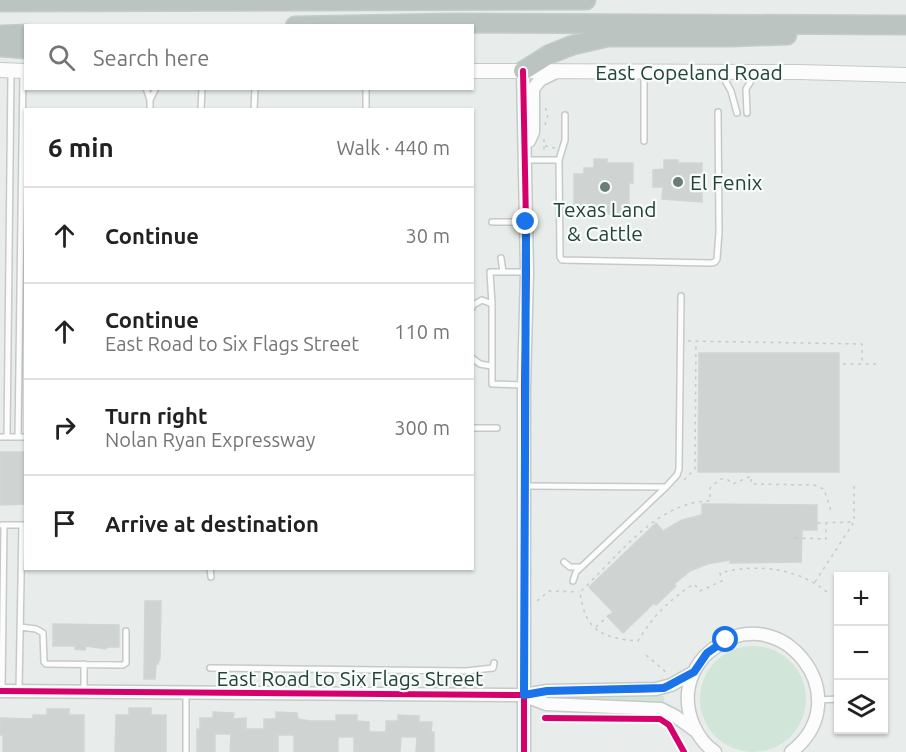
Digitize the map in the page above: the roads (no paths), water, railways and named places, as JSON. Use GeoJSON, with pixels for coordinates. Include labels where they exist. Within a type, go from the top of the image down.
{"type":"FeatureCollection","features":[{"type":"Feature","properties":{"kind":"highway"},"geometry":{"type":"LineString","coordinates":[[0,2],[586,0]]}},
{"type":"Feature","properties":{"kind":"highway"},"geometry":{"type":"LineString","coordinates":[[373,24],[718,22],[906,25]]}},
{"type":"Feature","properties":{"kind":"highway"},"geometry":{"type":"LineString","coordinates":[[523,71],[550,54],[573,45],[608,37],[731,37],[796,34],[876,25]]}},
{"type":"Feature","properties":{"kind":"highway"},"geometry":{"type":"LineString","coordinates":[[0,35],[24,34]]}},
{"type":"Feature","properties":{"kind":"highway"},"geometry":{"type":"LineString","coordinates":[[0,47],[24,50]]}},
{"type":"Feature","properties":{"kind":"main road","name":"East Copeland Road"},"geometry":{"type":"LineString","coordinates":[[474,71],[906,75]]}},
{"type":"Feature","properties":{"kind":"street"},"geometry":{"type":"LineString","coordinates":[[523,71],[527,272],[524,385],[524,752]]}},
{"type":"Feature","properties":{"kind":"street"},"geometry":{"type":"LineString","coordinates":[[526,154],[533,132],[533,88],[540,80],[558,71]]}},
{"type":"Feature","properties":{"kind":"street"},"geometry":{"type":"LineString","coordinates":[[697,733],[688,704],[690,682],[707,653],[726,640],[747,635],[770,637],[790,646],[806,661],[815,679],[818,700],[813,726],[803,747],[791,752]]}},
{"type":"Feature","properties":{"kind":"street","name":"East Road to Six Flags Street"},"geometry":{"type":"LineString","coordinates":[[1,691],[524,695],[547,691],[656,689],[671,685],[694,672]]}},
{"type":"Feature","properties":{"kind":"street","name":"East Road to Six Flags Street"},"geometry":{"type":"LineString","coordinates":[[524,695],[546,704],[661,710],[675,716],[697,733],[715,752]]}},
{"type":"Feature","properties":{"kind":"lane"},"geometry":{"type":"LineString","coordinates":[[15,70],[10,164],[9,383],[3,437],[24,437]]}},
{"type":"Feature","properties":{"kind":"lane"},"geometry":{"type":"LineString","coordinates":[[15,70],[22,164],[23,352],[18,437]]}},
{"type":"Feature","properties":{"kind":"lane"},"geometry":{"type":"LineString","coordinates":[[644,72],[644,141]]}},
{"type":"Feature","properties":{"kind":"lane"},"geometry":{"type":"LineString","coordinates":[[721,72],[731,91],[737,113]]}},
{"type":"Feature","properties":{"kind":"lane"},"geometry":{"type":"LineString","coordinates":[[747,113],[746,89],[756,72]]}},
{"type":"Feature","properties":{"kind":"lane"},"geometry":{"type":"LineString","coordinates":[[147,90],[150,108]]}},
{"type":"Feature","properties":{"kind":"lane"},"geometry":{"type":"LineString","coordinates":[[150,100],[155,90]]}},
{"type":"Feature","properties":{"kind":"lane"},"geometry":{"type":"LineString","coordinates":[[201,108],[202,90]]}},
{"type":"Feature","properties":{"kind":"lane"},"geometry":{"type":"LineString","coordinates":[[254,108],[255,90]]}},
{"type":"Feature","properties":{"kind":"lane"},"geometry":{"type":"LineString","coordinates":[[366,90],[366,108]]}},
{"type":"Feature","properties":{"kind":"lane"},"geometry":{"type":"LineString","coordinates":[[565,115],[565,140],[559,160],[560,257],[562,260],[715,262],[719,232],[718,112]]}},
{"type":"Feature","properties":{"kind":"lane"},"geometry":{"type":"LineString","coordinates":[[526,154],[559,160]]}},
{"type":"Feature","properties":{"kind":"lane"},"geometry":{"type":"LineString","coordinates":[[10,164],[22,164]]}},
{"type":"Feature","properties":{"kind":"lane"},"geometry":{"type":"LineString","coordinates":[[492,222],[526,222]]}},
{"type":"Feature","properties":{"kind":"lane"},"geometry":{"type":"LineString","coordinates":[[501,258],[503,272]]}},
{"type":"Feature","properties":{"kind":"lane"},"geometry":{"type":"LineString","coordinates":[[524,385],[492,384],[490,272],[527,272]]}},
{"type":"Feature","properties":{"kind":"lane"},"geometry":{"type":"LineString","coordinates":[[573,581],[576,572],[677,475],[679,469],[681,296]]}},
{"type":"Feature","properties":{"kind":"lane"},"geometry":{"type":"LineString","coordinates":[[474,304],[482,300],[492,304]]}},
{"type":"Feature","properties":{"kind":"lane"},"geometry":{"type":"LineString","coordinates":[[474,360],[480,364],[491,366]]}},
{"type":"Feature","properties":{"kind":"lane"},"geometry":{"type":"LineString","coordinates":[[0,382],[9,383]]}},
{"type":"Feature","properties":{"kind":"lane"},"geometry":{"type":"LineString","coordinates":[[474,428],[497,428]]}},
{"type":"Feature","properties":{"kind":"lane"},"geometry":{"type":"LineString","coordinates":[[524,486],[666,487]]}},
{"type":"Feature","properties":{"kind":"lane"},"geometry":{"type":"LineString","coordinates":[[1,691],[2,525],[24,525],[19,690]]}},
{"type":"Feature","properties":{"kind":"lane"},"geometry":{"type":"LineString","coordinates":[[564,562],[570,567],[582,567]]}},
{"type":"Feature","properties":{"kind":"lane"},"geometry":{"type":"LineString","coordinates":[[210,570],[211,577]]}},
{"type":"Feature","properties":{"kind":"lane"},"geometry":{"type":"LineString","coordinates":[[20,627],[36,629],[43,633],[44,663],[125,664],[126,631]]}},
{"type":"Feature","properties":{"kind":"lane"},"geometry":{"type":"LineString","coordinates":[[210,668],[466,671],[488,670],[493,668],[494,663]]}},
{"type":"Feature","properties":{"kind":"lane"},"geometry":{"type":"LineString","coordinates":[[84,664],[84,691]]}},
{"type":"Feature","properties":{"kind":"lane"},"geometry":{"type":"LineString","coordinates":[[186,693],[186,752]]}},
{"type":"Feature","properties":{"kind":"lane"},"geometry":{"type":"LineString","coordinates":[[818,700],[834,699]]}},
{"type":"Feature","properties":{"kind":"place","name":"El Fenix"},"geometry":{"type":"Point","coordinates":[678,182]}},
{"type":"Feature","properties":{"kind":"place","name":"Texas Land & Cattle"},"geometry":{"type":"Point","coordinates":[605,187]}}]}
